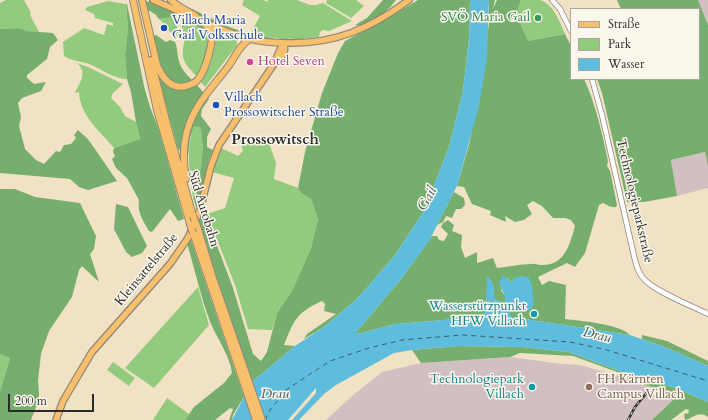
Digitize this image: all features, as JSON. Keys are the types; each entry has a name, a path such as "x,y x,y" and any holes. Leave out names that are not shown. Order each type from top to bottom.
{"highway":[{"path":"129,0 143,36 164,78 170,83 179,86 192,84 201,77 208,56 212,33 210,28 196,16 176,7 171,0"},
{"name":"Süd Autobahn","path":"133,0 187,196 194,216 193,234 256,420"},
{"name":"Süd Autobahn","path":"138,0 152,100 157,110 193,225 262,420"},
{"path":"142,0 143,36"},
{"path":"187,196 184,170 184,141 194,113 204,97 229,67 247,38"}],"main road":[{"path":"153,0 176,7"},
{"path":"261,42 296,43 322,41 356,32 374,23 409,0"},
{"path":"199,20 275,48 278,54"},
{"path":"283,43 285,51"},
{"name":"Kleinsattelstraße","path":"274,64 283,43"},
{"name":"Kleinsattelstraße","path":"56,420 65,398 92,352 170,264 188,238 199,213 211,166 219,145 274,64 285,51 296,43"}],"street":[{"path":"552,0 560,9 570,29"},
{"name":"Technologieparkstraße","path":"592,80 602,115 634,256 639,271 644,280 652,286 708,314"}],"shaded area":[{"path":"698,0 708,0 708,25 699,4"},
{"path":"705,152 708,166 708,188 677,196 671,160"},
{"path":"510,357 580,365 623,377 644,385 662,389 674,399 652,420 326,420 352,396 382,372 421,363"}],"green space":[{"path":"6,0 24,0 39,32 27,31 19,28 0,29 0,3"},
{"path":"244,0 264,0 267,2 268,0 297,0 310,5 323,3 352,21 329,31 323,30 320,32 319,37 294,40 289,38 288,40 250,34 260,16 242,5"},
{"path":"327,0 356,0 364,6 351,18 326,3"},
{"path":"383,0 396,0 388,9 372,21 361,25 355,25 367,18"},
{"path":"418,0 470,0 469,38 463,91 449,147 424,211 395,255 358,298 324,327 304,339 307,334 336,314 324,311 325,304 322,301 306,309 297,318 290,329 284,345 295,346 252,382 220,289 199,220 202,215 207,219 233,288 253,354 261,361 267,352 277,313 292,291 311,248 318,220 311,199 301,193 298,188 305,152 322,93 338,53 345,41"},
{"path":"489,0 495,0 493,9 497,0 521,0 516,14 528,41 565,34 570,44 570,80 584,80 592,99 608,161 607,166 610,171 617,205 616,207 611,207 603,203 599,205 585,253 575,267 567,263 538,277 542,285 549,281 566,285 565,319 590,322 618,328 630,335 511,317 509,313 512,308 528,311 512,283 507,278 501,290 505,296 505,304 494,299 494,286 486,302 492,301 502,306 501,310 493,309 480,317 396,324 357,334 357,331 402,278 432,236 437,236 439,240 444,241 448,234 441,227 443,223 448,220 454,225 452,231 462,235 461,247 465,258 477,252 477,263 493,258 497,268 528,264 541,265 556,262 565,253 571,240 575,226 571,220 565,218 553,218 542,206 533,201 527,205 532,214 524,220 515,222 505,216 506,222 490,215 491,211 472,204 464,187 457,186 470,141 489,24"},
{"name":"SVÖ Maria Gail","path":"521,0 540,0 549,5 559,19 565,34 528,41 516,14"},
{"path":"617,0 698,0 708,25 708,166 705,152 671,160 677,196 644,202 627,202 602,93 597,80 700,80 700,8 621,8"},
{"path":"108,1 126,4 128,29 125,55 127,79 122,79 89,64 64,56 63,42 84,28 104,35 107,24 113,26 113,23 95,18 94,14 85,10 87,7"},
{"path":"145,1 155,3 176,13 177,16 159,19 155,14 146,9"},
{"path":"126,4 144,86 158,127 184,219 178,221 170,209 152,232 149,231 143,220 139,208 139,200 127,178 116,168 112,159 115,156 113,152 114,148 140,139 127,79 125,55 128,29"},
{"path":"192,9 229,27 250,34 273,38 274,40 253,38 231,31 191,12"},
{"path":"182,15 205,28 211,35 203,67 201,67 209,37 207,31 186,22 182,28"},
{"path":"177,16 176,23 179,35 177,37 159,19"},
{"path":"186,22 207,31 208,36 207,48 197,77 183,58 183,29"},
{"path":"19,28 27,31 53,33 58,40 50,47 47,59 27,75 27,78 34,84 46,82 41,91 22,98 18,103 21,117 19,126 25,149 36,160 44,164 56,151 60,152 64,145 71,144 76,138 74,135 78,130 88,139 117,181 88,190 79,187 70,179 0,173 0,29"},
{"path":"220,34 237,41 237,45 205,87 201,82 209,66 217,35"},
{"path":"156,35 166,42 170,40 175,42 181,67 193,81 182,85 174,84 163,74 157,59 152,36"},
{"path":"77,63 123,84 113,93 111,98 120,107 125,116 136,122 140,139 114,148 92,123 80,101 79,92 75,93 83,74"},
{"path":"157,72 169,86 184,89 197,85 204,93 195,106 185,127 181,143 181,151 178,149"},
{"path":"207,97 209,99 202,109 201,116 211,129 207,137 207,147 213,150 209,159 197,210 193,197 196,194 202,161 202,136 200,127 194,126 190,138 188,157 187,141 195,116"},
{"path":"194,125 200,127 202,136 202,153 201,169 196,195 193,197 189,170 189,152 191,134"},
{"path":"243,138 244,143 269,143 276,163 274,179 298,188 301,193 311,199 318,220 311,248 292,291 277,313 272,330 248,329 235,285 207,214 225,208 234,178 212,172 215,160 221,148 238,156 243,151 239,139"},
{"path":"0,189 15,189 35,197 80,203 96,236 94,249 90,254 99,282 82,266 79,270 72,297 49,331 41,354 38,381 38,402 31,420 0,420 0,391 10,358 0,354"},
{"path":"454,192 464,198 465,205 461,209 456,209 452,218 446,216 443,222 437,225"},
{"path":"116,204 128,207 147,246 142,253 132,257 126,252 114,229"},
{"path":"190,237 244,397 233,415 232,420 229,420 233,409 230,408 215,420 185,420 194,407 224,383 232,373 229,360 211,324 204,304 187,243"},
{"path":"198,287 209,325 154,388 125,368"},
{"path":"642,335 667,341 708,361 708,366 665,347 642,339"},
{"path":"458,346 522,347 569,352 630,375 673,387 708,402 708,417 701,414 685,420 684,415 686,413 688,414 689,410 686,409 671,420 652,420 674,399 662,389 644,385 642,381 573,356 520,353 510,357 421,363 412,350"},
{"path":"0,354 10,358 0,391"},
{"path":"113,362 135,378 129,386 107,370"},
{"path":"167,398 189,414 185,420 153,420"}],"water":[{"name":"Drau","path":"470,0 489,0 487,59 479,106 457,186 429,241 402,278 357,331 357,334 396,324 480,317 489,310 501,310 502,307 492,301 486,302 487,276 493,284 494,299 505,304 505,296 499,283 503,275 512,283 514,278 522,276 529,278 533,292 533,307 528,311 512,308 509,313 512,317 630,335 665,347 708,366 708,402 673,387 630,375 569,352 522,347 458,346 394,353 336,385 324,394 299,420 292,420 316,393 316,388 288,420 232,420 252,382 295,346 324,327 358,298 395,255 424,211 449,147 463,91 469,39"}],"ferry route":[{"path":"265,420 270,410 286,390 330,361 369,348 402,340 462,335 570,342 607,350 708,381"}],"railway":[{"path":"628,420 635,407 649,390"}],"place":[{"name":"SVÖ Maria Gail","path":"538,18"},
{"name":"Villach Maria Gail Volksschule","path":"164,28"},
{"name":"Hotel Seven","path":"250,62"},
{"name":"Villach Prossowitscher Straße","path":"216,105"},
{"name":"Wasserstützpunkt HFW Villach","path":"534,314"},
{"name":"Technologiepark Villach","path":"532,387"},
{"name":"FH Kärnten Campus Villach","path":"589,387"}],"district":[{"name":"Prossowitsch","path":"275,141"}],"water label":[{"name":"Gail","path":"428,199"}]}
